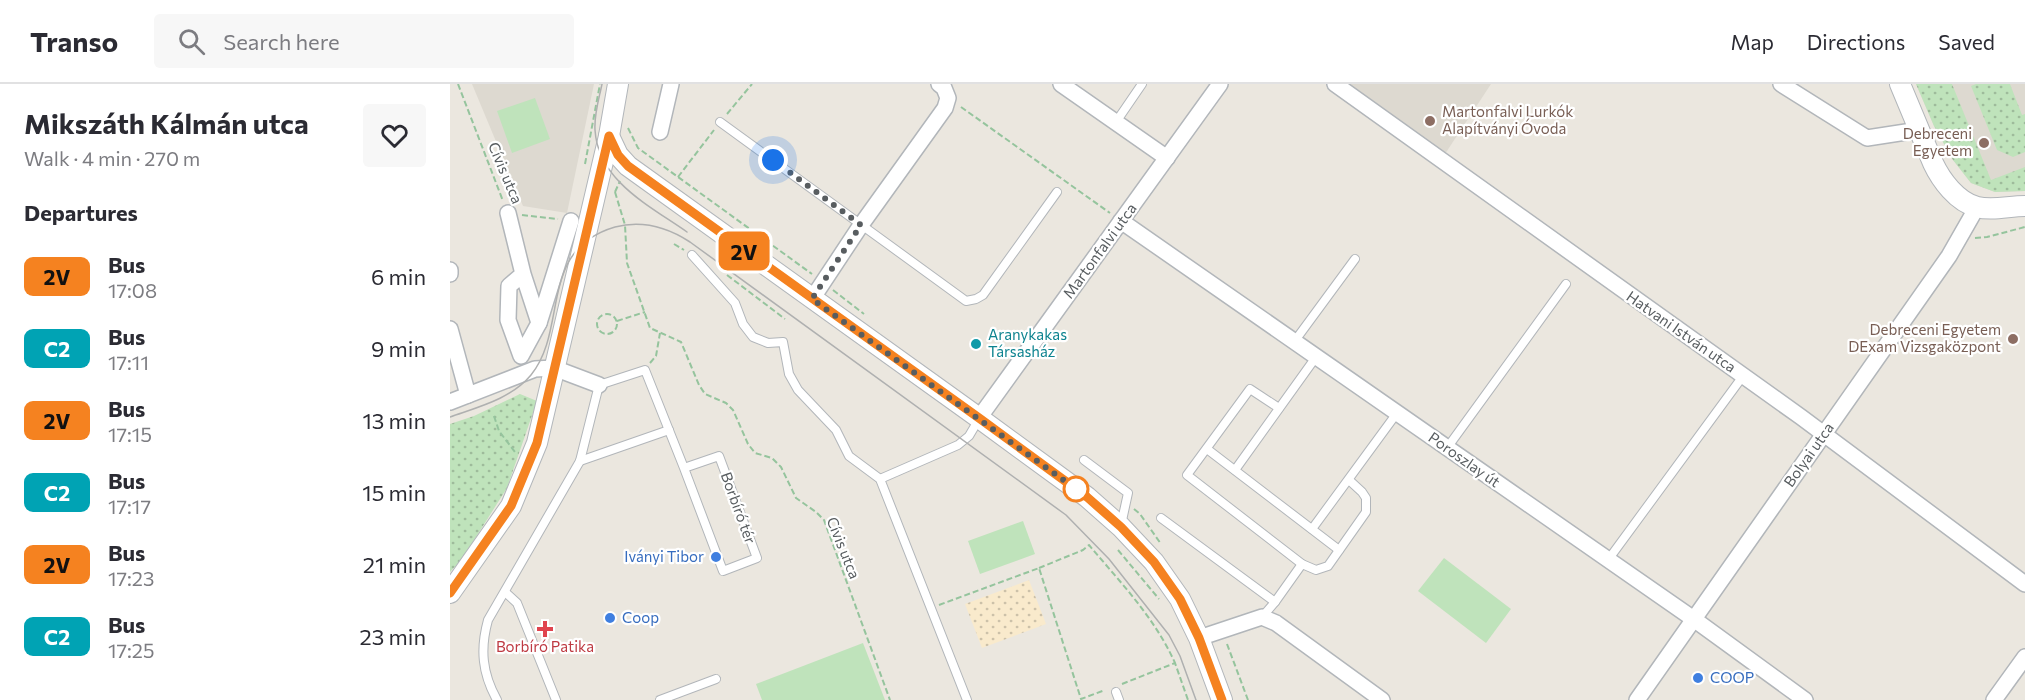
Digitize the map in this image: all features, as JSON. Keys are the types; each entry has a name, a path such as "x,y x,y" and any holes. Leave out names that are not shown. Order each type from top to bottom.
{"street":[{"path":"450,593 511,506 537,443 609,136 618,84"},
{"path":"660,132 671,84"},
{"path":"812,299 861,225 945,108 948,98 944,88 939,84"},
{"path":"1061,84 1167,158"},
{"name":"Martonfalvi utca","path":"979,418 1220,84"},
{"name":"Hatvani István utca","path":"1335,84 1824,434 2025,584"},
{"path":"1781,84 1868,138 1919,130"},
{"path":"1900,84 1938,173 1962,200 1977,207 2022,205"},
{"path":"609,136 618,155 628,166 1087,497 1117,535 1154,562 1180,599 1199,638 1222,700"},
{"name":"Bolyai utca","path":"1637,700 1949,256 1977,207"},
{"path":"508,213 523,274 539,323"},
{"path":"523,274 509,286 508,320 521,356 539,323 571,221"},
{"name":"Poroszlay út","path":"1121,221 1695,620 1805,700"},
{"path":"450,328 468,395"},
{"path":"450,402 535,369 554,368 599,385"},
{"path":"1199,638 1262,616 1276,623 1382,700"},
{"path":"1994,700 2025,657"}],"lane":[{"path":"1116,122 1142,84"},
{"path":"720,122 966,301 982,295 1057,192"},
{"path":"692,255 735,303 743,324 753,337 768,342 783,342 789,374 798,390 836,430 849,456 880,479 967,700"},
{"path":"1294,342 1355,260"},
{"path":"1448,448 1566,284"},
{"path":"1235,470 1316,357"},
{"path":"497,700 492,692 482,658 483,638 488,620 580,460 599,385 645,370"},
{"name":"Borbíró tér","path":"645,370 723,571 757,558 719,456 684,468"},
{"path":"1608,560 1743,376"},
{"path":"1279,408 1250,389 1187,475 1310,570 1322,570 1328,566 1366,512 1367,505 1362,492 1349,480"},
{"path":"1312,529 1397,413"},
{"path":"880,479 958,445 969,436 979,418"},
{"path":"580,460 669,430"},
{"path":"1207,449 1339,550"},
{"path":"1084,460 1128,493 1117,535"},
{"path":"1161,518 1275,602"},
{"path":"1262,616 1302,564"},
{"path":"504,592 517,603 556,700"},
{"path":"660,700 716,679"},
{"path":"1116,692 1119,700"}],"path":[{"name":"Cívis utca","path":"458,84 508,213 571,221"},
{"path":"583,172 600,84"},
{"path":"948,98 1121,221"},
{"name":"Cívis utca","path":"615,192 625,225 627,263 650,328 681,342 705,394 726,403 733,410 748,444 755,453 772,458 781,467 796,498 824,520 890,700"},
{"path":"1973,238 1987,237 2025,227"},
{"path":"727,275 785,319"},
{"path":"617,321 645,312"},
{"path":"606,314 617,321 612,333 603,334 597,327 598,319 606,314"},
{"path":"645,370 656,356 660,333"},
{"path":"494,416 499,431 527,466"},
{"path":"1117,535 1158,598"},
{"path":"930,608 1039,568 1083,550 1089,544 1166,642 1176,663 1188,700"},
{"path":"1039,568 1081,700 1176,663"}],"shaded area":[{"path":"472,84 594,84 567,213 523,206"},
{"name":"Martonfalvi Lurkók Alapítványi Óvoda","path":"1342,84 1491,84 1443,157"},
{"name":"Debreceni Egyetem","path":"1916,84 2025,84 2025,191 1995,192 1971,183 1953,160 1934,126"}],"green space":[{"path":"1916,84 1952,84 1991,180 2025,167 2025,191 1995,192 1971,183 1953,160 1934,126"},
{"path":"2010,84 2022,115 2025,114 2025,152 2013,157 1997,150 1971,86"},
{"path":"535,98 550,139 512,153 497,111"},
{"path":"520,394 537,401 507,488 462,559 450,572 450,424 474,416"},
{"path":"1023,521 1035,554 980,574 968,541"},
{"path":"1444,558 1511,609 1486,643 1418,591"},
{"path":"863,643 885,700 762,700 756,684"}],"sand":[{"path":"1029,580 1046,624 982,648 965,604"}],"tram line":[{"path":"602,84 595,130 598,148 605,164 616,178 642,202 687,232"},
{"path":"450,417 504,396 531,375 542,356 549,335 564,272 574,253 591,238 615,227 635,224 654,226 672,232 690,242 1066,515 1109,559 1169,635 1180,656 1196,700"}],"bus line":[{"name":"2V","path":"450,593 511,506 537,443 609,136 618,155 628,166 1087,497 1121,527 1154,562 1180,599 1199,638 1222,700"}],"place":[{"name":"Martonfalvi Lurkók Alapítványi Óvoda","path":"1430,121"},
{"name":"Debreceni Egyetem","path":"1984,143"},
{"name":"Debreceni Egyetem DExam Vizsgaközpont","path":"2013,339"},
{"name":"Aranykakas Társasház","path":"976,344"},
{"name":"Iványi Tibor","path":"716,557"},
{"name":"Coop","path":"610,618"},
{"name":"Borbíró Patika","path":"545,629"},
{"name":"COOP","path":"1698,678"}],"route":[{"path":"773,160 861,225 812,299 1076,489"}]}
